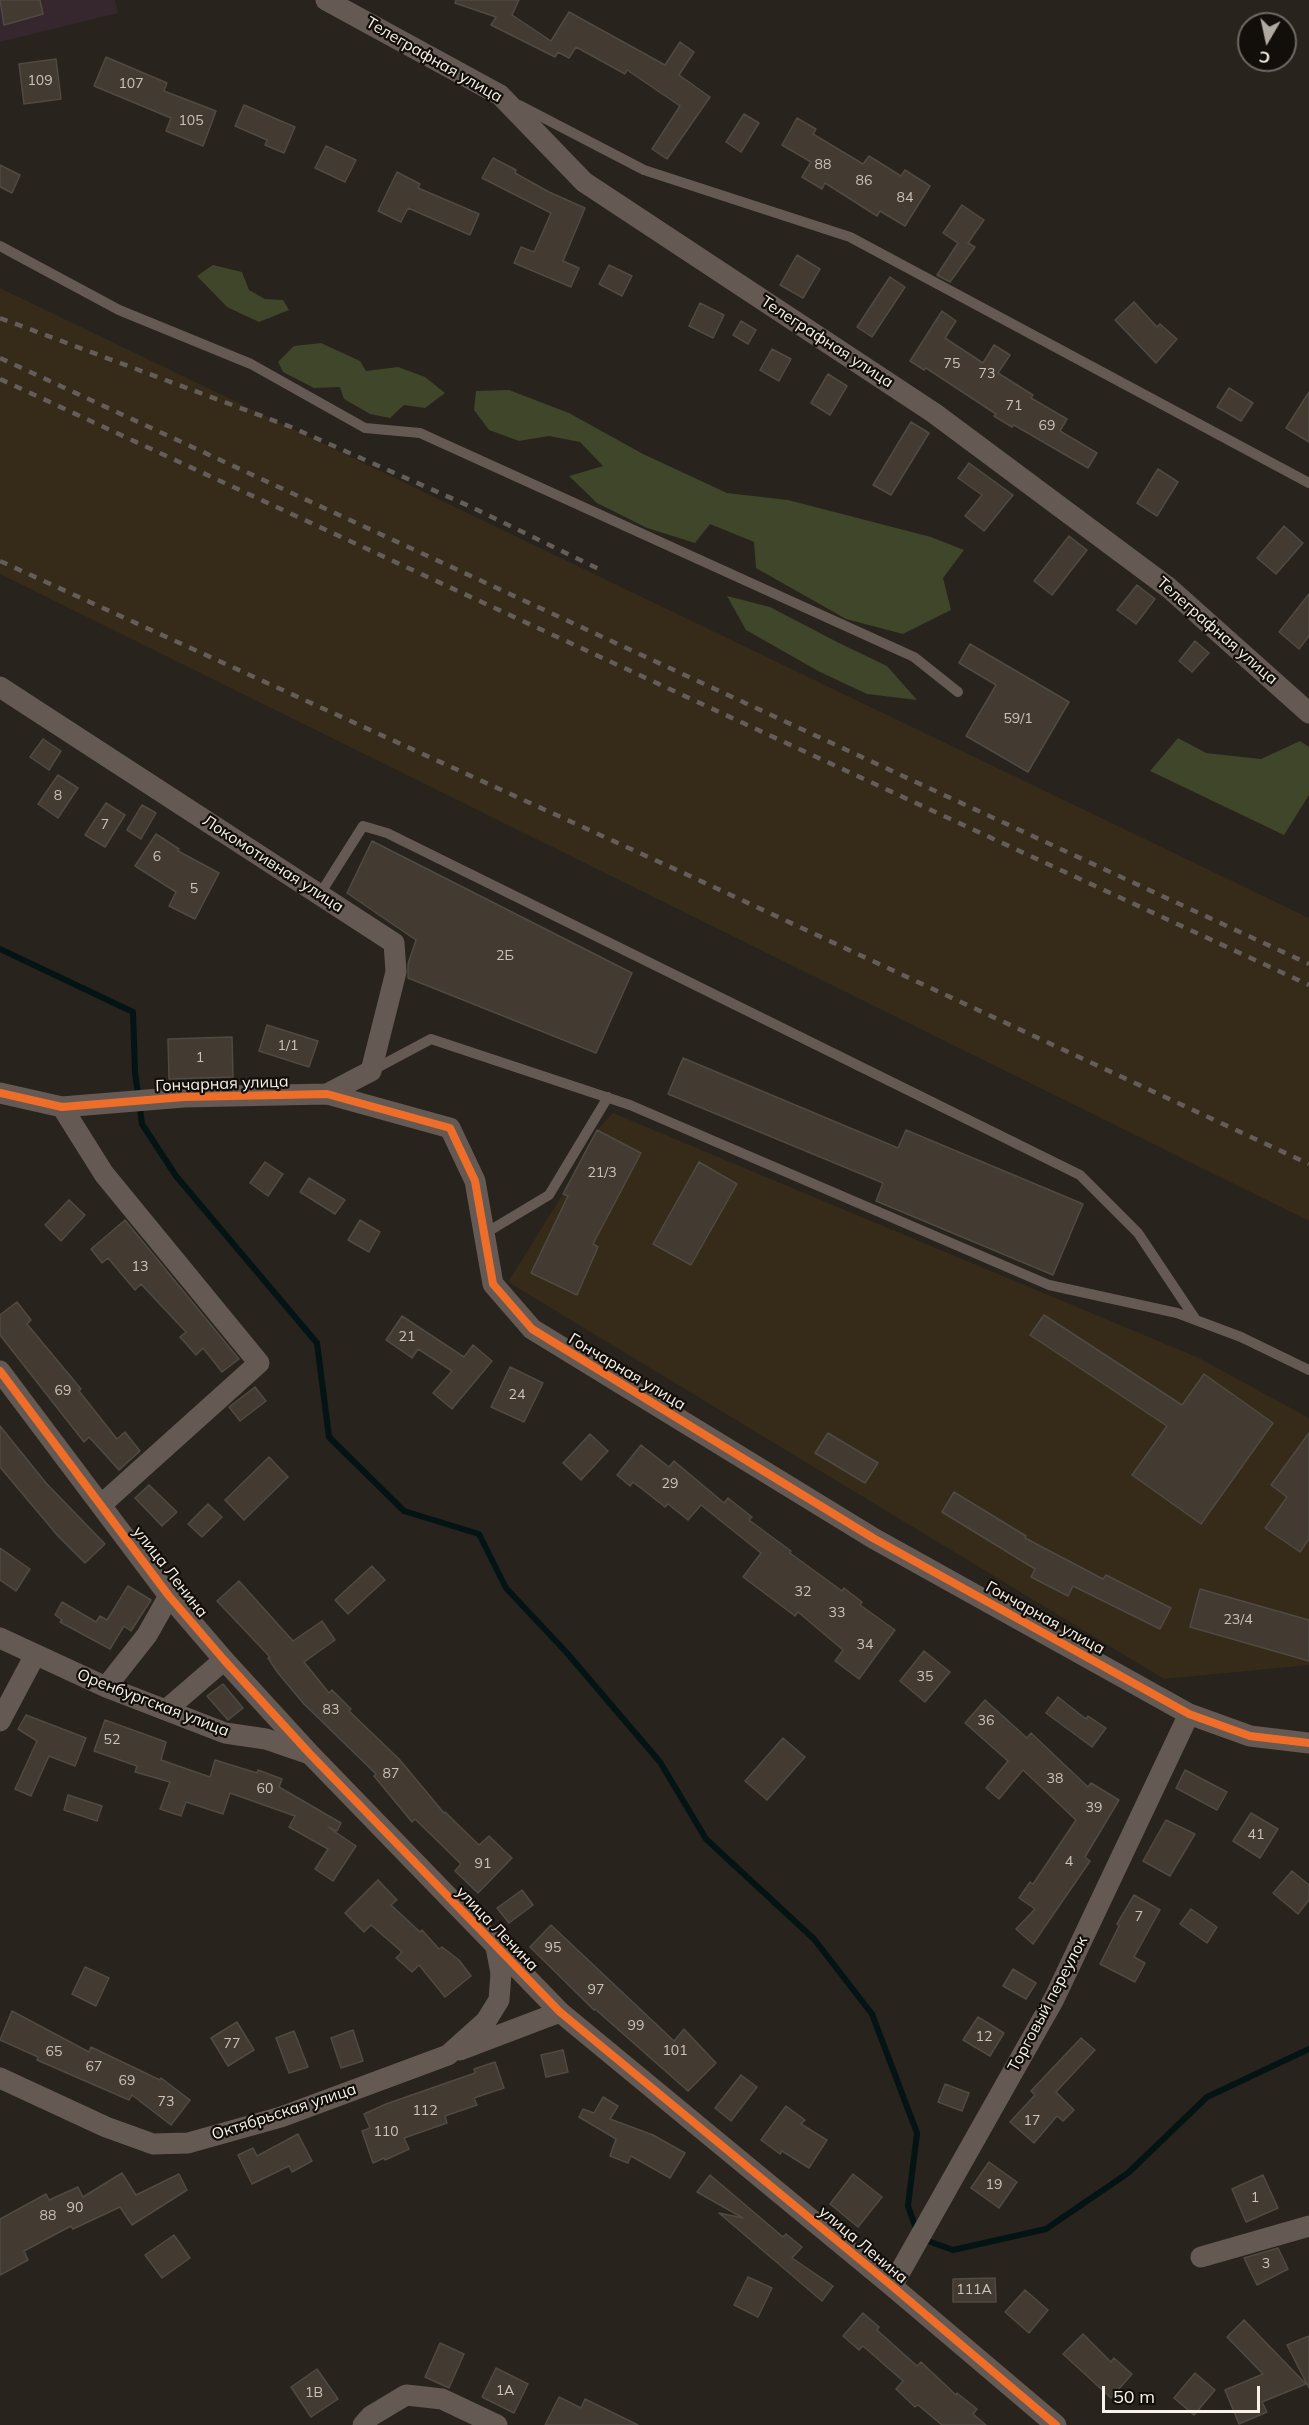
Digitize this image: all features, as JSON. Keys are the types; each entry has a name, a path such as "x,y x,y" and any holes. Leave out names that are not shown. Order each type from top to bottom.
{"street":[{"name":"Телеграфная улица","path":"326,0 500,95 584,182 934,412 1169,588 1309,713"},
{"name":"Локомотивная улица","path":"0,687 394,943 396,972 371,1071"},
{"path":"327,1094 371,1071"},
{"name":"Гончарная улица","path":"0,1093 62,1107 184,1098 327,1094 450,1128 475,1181 493,1284 532,1329 873,1538 1189,1714 1250,1736 1309,1743"},
{"path":"62,1107 104,1174 260,1363 101,1505"},
{"name":"улица Ленина","path":"0,1371 169,1596 224,1660 310,1754 560,2012 892,2286 1056,2425"},
{"path":"106,1687 147,1635 169,1596"},
{"name":"Оренбургская улица","path":"0,1638 106,1687 225,1733 266,1739 310,1754"},
{"path":"0,1721 35,1655"},
{"path":"166,1710 224,1660"},
{"name":"Торговый переулок","path":"892,2286 1054,1999 1189,1714"},
{"name":"Октябрьская улица","path":"0,2078 106,2127 153,2144 188,2143 281,2117 448,2055 486,2021 499,2000 501,1973 496,1947"},
{"path":"448,2055 560,2012"},
{"path":"1201,2257 1309,2226"},
{"path":"363,2425 371,2416 406,2395 442,2399 497,2425"}],"lane":[{"path":"500,95 644,170 850,237 1309,483"},
{"path":"0,246 119,310 250,364 365,428 420,433 914,657 958,692"},
{"path":"320,894 363,826 387,833 1080,1175 1138,1233 1196,1320"},
{"path":"371,1071 431,1039 640,1109 1049,1285 1177,1313 1241,1337 1309,1370"},
{"path":"484,1234 549,1196 608,1097"}],"shaded area":[{"path":"0,0 115,0 118,13 0,42"},
{"path":"0,288 1309,918 1309,1221 0,574"},
{"path":"613,1113 1199,1358 1309,1418 1309,1665 1164,1679 508,1282 563,1194 597,1130"}],"green space":[{"path":"213,265 242,272 249,290 265,299 283,300 289,310 259,322 227,307 197,276"},
{"path":"321,343 360,361 366,371 398,367 425,377 445,393 425,408 404,405 390,418 370,414 344,399 340,387 314,388 283,372 278,362 294,346"},
{"path":"509,390 569,413 643,454 727,493 788,500 931,537 964,550 943,578 951,610 903,634 846,619 756,568 754,542 710,524 695,543 647,528 597,503 569,476 603,466 580,442 549,436 519,441 489,430 474,410 476,391"},
{"path":"727,596 770,607 887,666 917,700 867,694 818,671 746,630"},
{"path":"1178,738 1206,753 1261,759 1300,741 1309,747 1309,795 1284,835 1150,771"}],"building":[{"path":"0,0 40,0 43,14 4,25"},
{"path":"456,0 519,0 512,15 551,41 569,12 665,65 680,42 694,52 679,75 710,97 667,159 652,149 680,106 627,70 625,74 576,47 569,58 558,52 555,57 491,25 496,17 455,3"},
{"path":"106,57 167,83 164,91 216,111 203,146 166,131 171,118 94,86"},
{"path":"56,59 61,99 24,104 19,64"},
{"path":"244,105 295,127 284,153 265,145 267,140 235,126"},
{"path":"744,114 759,123 741,152 726,142"},
{"path":"797,118 816,129 813,134 863,164 869,156 901,176 905,170 930,186 905,226 880,211 877,216 825,183 822,189 802,177 811,162 782,145"},
{"path":"326,146 356,160 345,182 315,168"},
{"path":"493,158 549,192 585,208 563,261 579,268 571,287 514,263 521,247 534,252 551,213 482,178"},
{"path":"0,165 20,175 12,193 0,187"},
{"path":"397,172 420,184 418,188 479,214 470,235 408,208 401,222 378,211"},
{"path":"962,205 984,220 968,243 975,247 950,282 937,275 958,243 943,233"},
{"path":"797,255 820,269 803,298 780,285"},
{"path":"609,265 632,276 622,296 599,284"},
{"path":"890,277 905,287 872,337 857,327"},
{"path":"1134,302 1157,327 1160,324 1177,339 1156,363 1115,320"},
{"path":"700,303 724,315 713,338 689,326"},
{"path":"942,311 956,321 945,338 983,363 994,345 1010,355 998,373 1033,395 1031,398 1067,419 1060,431 1097,453 1088,468 1014,425 1012,427 926,368 924,370 910,361"},
{"path":"741,321 756,330 748,344 733,335"},
{"path":"772,349 791,359 779,381 760,370"},
{"path":"828,374 847,386 830,415 811,403"},
{"path":"1229,388 1253,403 1241,421 1217,407"},
{"path":"1309,392 1309,442 1286,428"},
{"path":"911,422 929,433 891,495 873,485"},
{"path":"969,463 1013,495 984,531 965,516 982,495 958,478"},
{"path":"1158,469 1178,482 1157,516 1137,503"},
{"path":"1284,526 1303,543 1276,574 1257,558"},
{"path":"1069,536 1087,550 1052,595 1034,581"},
{"path":"1137,585 1155,599 1136,624 1117,610"},
{"path":"1309,594 1309,636 1299,649 1279,632"},
{"path":"1195,641 1209,653 1192,672 1179,661"},
{"path":"970,644 1069,702 1028,772 966,736 996,685 959,663"},
{"path":"43,739 61,751 49,770 30,757"},
{"path":"58,775 78,788 58,818 38,804"},
{"path":"106,803 125,815 105,847 85,835"},
{"path":"142,805 156,813 141,839 127,830"},
{"path":"156,834 179,849 178,851 219,873 195,919 169,906 176,892 135,866"},
{"path":"372,841 632,973 596,1053 408,978 408,964 416,940 347,893"},
{"path":"267,1025 318,1041 309,1067 259,1051"},
{"path":"232,1037 233,1077 169,1079 168,1039"},
{"path":"683,1058 898,1148 906,1130 1083,1204 1053,1275 876,1201 883,1183 668,1094"},
{"path":"597,1130 641,1153 593,1244 598,1247 577,1295 531,1273 568,1196 563,1194"},
{"path":"265,1162 283,1174 268,1196 250,1183"},
{"path":"699,1162 737,1184 691,1265 653,1244"},
{"path":"309,1178 345,1200 335,1214 300,1192"},
{"path":"69,1200 85,1215 61,1241 45,1225"},
{"path":"125,1220 239,1359 222,1372 203,1348 196,1355 180,1337 186,1332 141,1284 135,1290 108,1258 102,1263 91,1249"},
{"path":"360,1220 380,1232 369,1252 348,1240"},
{"path":"17,1302 31,1320 27,1324 81,1389 79,1391 117,1439 125,1432 140,1451 119,1470 89,1437 84,1442 0,1335 0,1315"},
{"path":"1044,1315 1182,1405 1204,1374 1273,1423 1201,1524 1132,1475 1167,1426 1030,1335"},
{"path":"402,1316 464,1357 473,1345 492,1361 452,1409 433,1393 452,1371 418,1349 412,1358 386,1340"},
{"path":"510,1367 543,1383 524,1422 491,1407"},
{"path":"255,1387 266,1401 240,1421 229,1407"},
{"path":"0,1426 46,1483 105,1544 85,1563 58,1536 0,1467"},
{"path":"828,1433 878,1463 865,1483 815,1453"},
{"path":"1309,1433 1309,1539 1300,1552 1265,1528 1287,1497 1271,1485"},
{"path":"590,1434 608,1451 581,1480 563,1463"},
{"path":"641,1445 669,1467 674,1461 724,1503 728,1498 752,1517 749,1520 791,1551 790,1553 842,1591 844,1588 862,1602 860,1605 895,1630 859,1679 835,1661 843,1650 798,1612 795,1616 743,1577 761,1553 701,1505 688,1520 668,1504 665,1507 633,1482 630,1486 617,1475"},
{"path":"269,1457 288,1477 244,1520 225,1500"},
{"path":"149,1485 177,1512 162,1526 135,1498"},
{"path":"954,1492 1026,1536 1025,1538 1103,1579 1106,1575 1171,1608 1160,1629 1073,1586 1068,1596 1031,1577 1035,1569 942,1512"},
{"path":"208,1504 222,1517 202,1537 188,1524"},
{"path":"0,1548 30,1569 16,1591 0,1580"},
{"path":"372,1566 385,1580 348,1614 335,1600"},
{"path":"239,1581 293,1641 322,1621 335,1640 304,1662 329,1693 332,1690 351,1709 349,1711 399,1759 444,1813 479,1845 489,1836 512,1858 478,1893 455,1871 461,1864 415,1819 412,1822 374,1776 376,1774 304,1704 278,1673 268,1658 270,1657 217,1601"},
{"path":"128,1586 151,1600 131,1631 124,1626 110,1649 60,1622 62,1620 55,1615 62,1602 96,1622 100,1616 107,1620"},
{"path":"1200,1589 1309,1620 1309,1661 1190,1627"},
{"path":"924,1651 950,1672 925,1702 900,1681"},
{"path":"223,1684 243,1708 228,1720 207,1696"},
{"path":"1058,1697 1086,1719 1088,1716 1106,1728 1092,1747 1046,1713"},
{"path":"985,1700 1027,1738 1031,1733 1088,1787 1091,1783 1119,1800 1085,1857 1090,1861 1033,1944 1016,1929 1035,1909 1019,1898 1030,1882 1033,1884 1076,1820 1023,1770 999,1799 986,1788 1008,1761 965,1723"},
{"path":"26,1715 86,1738 75,1766 49,1756 31,1796 15,1789 37,1741 18,1729"},
{"path":"105,1720 166,1742 161,1760 210,1777 215,1760 257,1773 258,1770 282,1779 279,1787 341,1823 337,1831 328,1827 356,1846 333,1881 315,1869 328,1849 289,1827 295,1816 230,1793 223,1814 186,1802 181,1816 160,1809 170,1782 135,1772 137,1766 94,1751"},
{"path":"783,1738 805,1757 767,1800 745,1781"},
{"path":"1185,1770 1227,1792 1217,1810 1176,1788"},
{"path":"68,1795 102,1806 97,1821 64,1810"},
{"path":"1251,1813 1278,1829 1260,1858 1233,1841"},
{"path":"1166,1820 1195,1834 1170,1876 1143,1861"},
{"path":"1292,1871 1309,1885 1309,1900 1298,1914 1273,1893"},
{"path":"378,1880 397,1900 391,1905 420,1932 422,1930 439,1949 442,1947 459,1960 471,1976 445,1997 419,1965 412,1972 396,1958 402,1952 371,1925 364,1932 345,1913"},
{"path":"522,1890 533,1905 509,1923 497,1908"},
{"path":"1134,1895 1160,1910 1134,1957 1145,1963 1135,1982 1100,1964 1119,1926 1117,1924"},
{"path":"1191,1909 1217,1927 1207,1943 1180,1924"},
{"path":"551,1925 674,2041 684,2029 716,2063 688,2091 594,2010 530,1947"},
{"path":"85,1967 109,1978 96,2006 72,1994"},
{"path":"1013,1969 1036,1983 1026,1999 1003,1986"},
{"path":"12,2011 89,2052 91,2047 160,2080 161,2078 190,2100 171,2125 132,2095 129,2100 37,2060 38,2057 0,2040"},
{"path":"978,2017 1004,2033 990,2056 963,2040"},
{"path":"237,2022 254,2050 228,2066 211,2038"},
{"path":"353,2030 363,2061 341,2068 331,2038"},
{"path":"294,2031 308,2067 289,2073 276,2038"},
{"path":"1081,2038 1095,2050 1056,2092 1074,2110 1063,2121 1057,2116 1034,2143 1010,2122 1035,2095 1031,2091"},
{"path":"563,2050 568,2072 546,2077 541,2055"},
{"path":"495,2062 504,2088 474,2098 477,2105 445,2116 447,2123 404,2138 409,2149 373,2163 362,2131 370,2128 364,2114 475,2073 474,2069"},
{"path":"741,2075 757,2087 731,2121 715,2108"},
{"path":"945,2084 969,2093 962,2111 938,2102"},
{"path":"603,2097 618,2106 610,2119 653,2135 685,2153 670,2178 631,2156 628,2163 610,2156 616,2139 579,2117 583,2109 594,2113"},
{"path":"786,2106 805,2120 801,2124 827,2140 809,2168 782,2151 780,2154 761,2140"},
{"path":"298,2134 312,2161 292,2172 289,2166 252,2184 238,2155 253,2148 257,2156"},
{"path":"989,2162 1017,2182 999,2208 971,2188"},
{"path":"122,2173 136,2195 179,2174 187,2190 132,2225 120,2207 73,2229 71,2226 24,2251 28,2260 0,2275 0,2219 46,2194 49,2200 78,2187 83,2197"},
{"path":"853,2174 882,2197 858,2227 830,2204"},
{"path":"710,2175 783,2237 786,2234 802,2247 792,2258 833,2286 822,2301 719,2213 743,2218 697,2192"},
{"path":"1263,2175 1278,2208 1246,2222 1232,2189"},
{"path":"174,2235 190,2258 162,2278 145,2255"},
{"path":"1278,2248 1288,2269 1257,2285 1244,2258"},
{"path":"748,2277 772,2288 758,2317 734,2305"},
{"path":"995,2278 996,2302 953,2302 953,2279"},
{"path":"1025,2290 1048,2310 1029,2333 1005,2312"},
{"path":"863,2313 879,2327 877,2330 917,2366 921,2362 956,2395 957,2393 977,2409 973,2414 986,2425 942,2425 918,2405 915,2407 896,2389 903,2381 863,2346 859,2350 843,2336"},
{"path":"1244,2320 1306,2384 1262,2402 1267,2412 1239,2424 1225,2390 1263,2374 1227,2337"},
{"path":"1083,2334 1111,2362 1114,2358 1132,2374 1111,2398 1063,2354"},
{"path":"1309,2336 1309,2388 1287,2345"},
{"path":"440,2343 464,2354 449,2388 425,2377"},
{"path":"496,2368 528,2384 514,2413 482,2397"},
{"path":"317,2369 338,2399 311,2417 291,2387"},
{"path":"1195,2373 1215,2390 1194,2415 1174,2398"},
{"path":"559,2397 581,2408 585,2399 638,2425 545,2425"}],"waterway":[{"path":"0,949 133,1012 135,1072 142,1124 176,1176 317,1343 329,1437 404,1511 479,1534 506,1588 567,1653 660,1762 706,1839 814,1939 872,2014 917,2133 908,2206 915,2226"},
{"path":"928,2241 953,2250 1046,2229 1128,2173 1207,2097 1309,2049"}],"railway":[{"path":"0,318 291,427 469,506 603,571"},
{"path":"0,358 1309,964"},
{"path":"0,379 1309,985"},
{"path":"0,561 690,876 1309,1164"}],"cycle path":[{"path":"0,1093 62,1107 184,1097 327,1094 450,1128 475,1181 493,1284 532,1329 873,1538 1189,1714 1250,1736 1309,1743"},
{"path":"0,1371 169,1596 224,1660 310,1754 560,2012 892,2286 1056,2425"}]}
